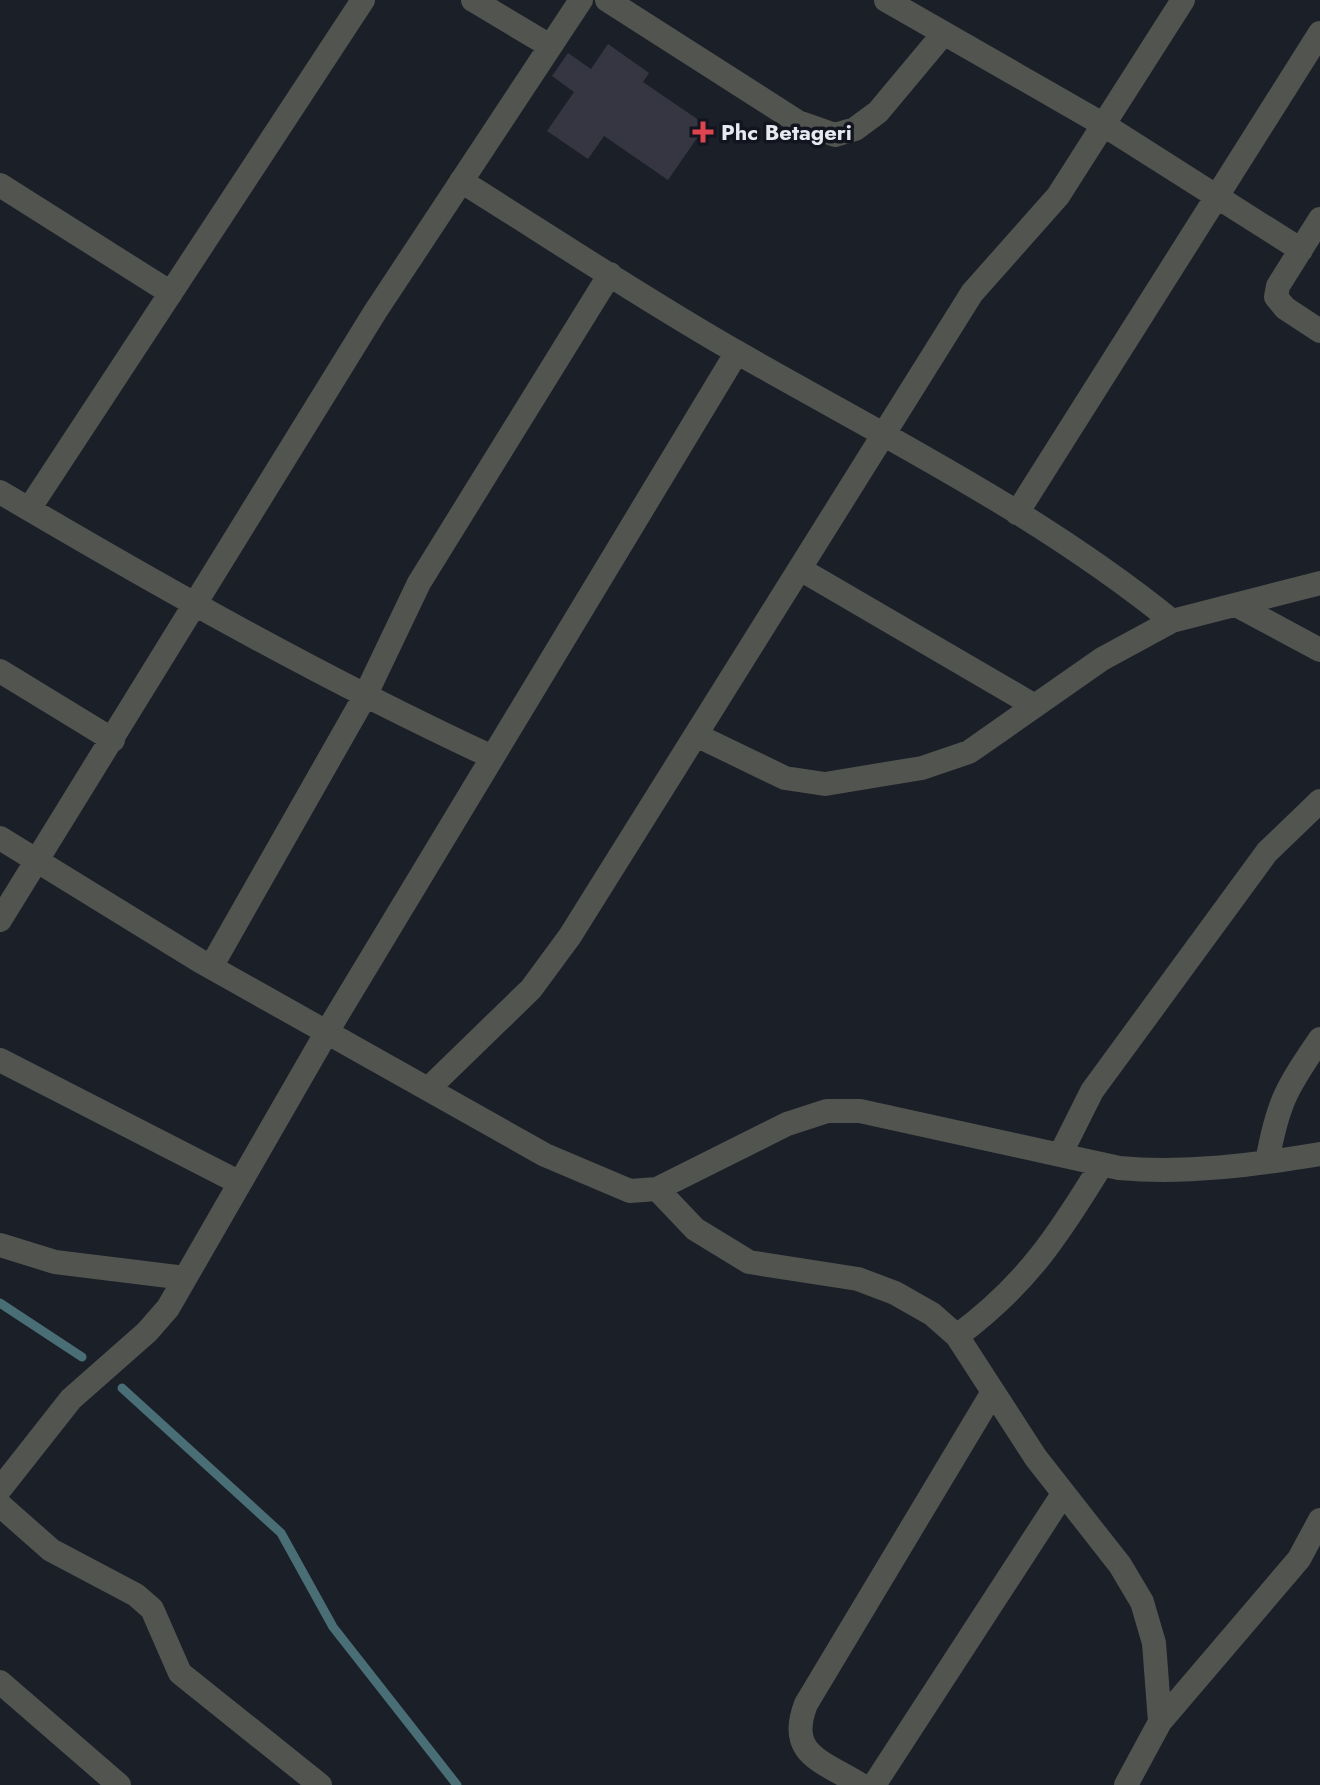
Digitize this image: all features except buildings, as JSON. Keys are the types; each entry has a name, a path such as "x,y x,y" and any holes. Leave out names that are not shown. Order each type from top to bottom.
{"street":[{"path":"29,509 363,0"},
{"path":"473,0 550,46"},
{"path":"0,920 375,312 581,0"},
{"path":"607,0 798,122 835,135 855,129 878,112 944,33"},
{"path":"886,0 917,8 944,33 1104,125 1301,250"},
{"path":"428,1089 531,989 570,936 972,293 1037,224 1183,0"},
{"path":"1017,513 1220,197 1320,33"},
{"path":"461,181 737,352 1017,513 1116,576 1172,621"},
{"path":"0,185 171,293"},
{"path":"1320,219 1278,286 1276,297 1285,308 1320,331"},
{"path":"211,967 365,696 419,583 610,274"},
{"path":"0,1489 71,1399 147,1332 168,1308 328,1030 737,352"},
{"path":"0,492 195,607 365,696 492,757"},
{"path":"800,569 1035,706"},
{"path":"696,735 785,778 825,784 922,768 969,752 1102,659 1172,621 1320,583"},
{"path":"1238,606 1320,650"},
{"path":"0,671 113,740"},
{"path":"1060,1155 1086,1099 1147,1015 1267,852 1320,801"},
{"path":"0,838 211,967 328,1030 545,1155 602,1182 630,1191 657,1189 787,1124 827,1111 860,1111 1102,1164 1162,1172 1320,1154"},
{"path":"1267,1162 1277,1111 1285,1089 1320,1039"},
{"path":"0,1060 240,1183"},
{"path":"957,1336 1000,1304 1025,1275 1056,1238 1102,1164"},
{"path":"657,1189 695,1229 749,1262 858,1279 895,1293 932,1314 957,1336 1063,1494 1120,1565 1142,1602 1154,1643 1160,1722"},
{"path":"0,1245 55,1262 185,1278"},
{"path":"861,1785 810,1753 799,1741 798,1725 806,1704 993,1392"},
{"path":"874,1785 1063,1494"},
{"path":"0,1505 51,1550 136,1595 152,1609 169,1656 180,1673 320,1785"},
{"path":"1126,1785 1160,1722 1299,1559 1320,1520"},
{"path":"0,1682 119,1785"}],"waterway":[{"path":"0,1303 82,1357"},
{"path":"122,1388 281,1533 333,1627 457,1785"}],"place":[{"name":"Phc Betageri","path":"703,132"}]}
